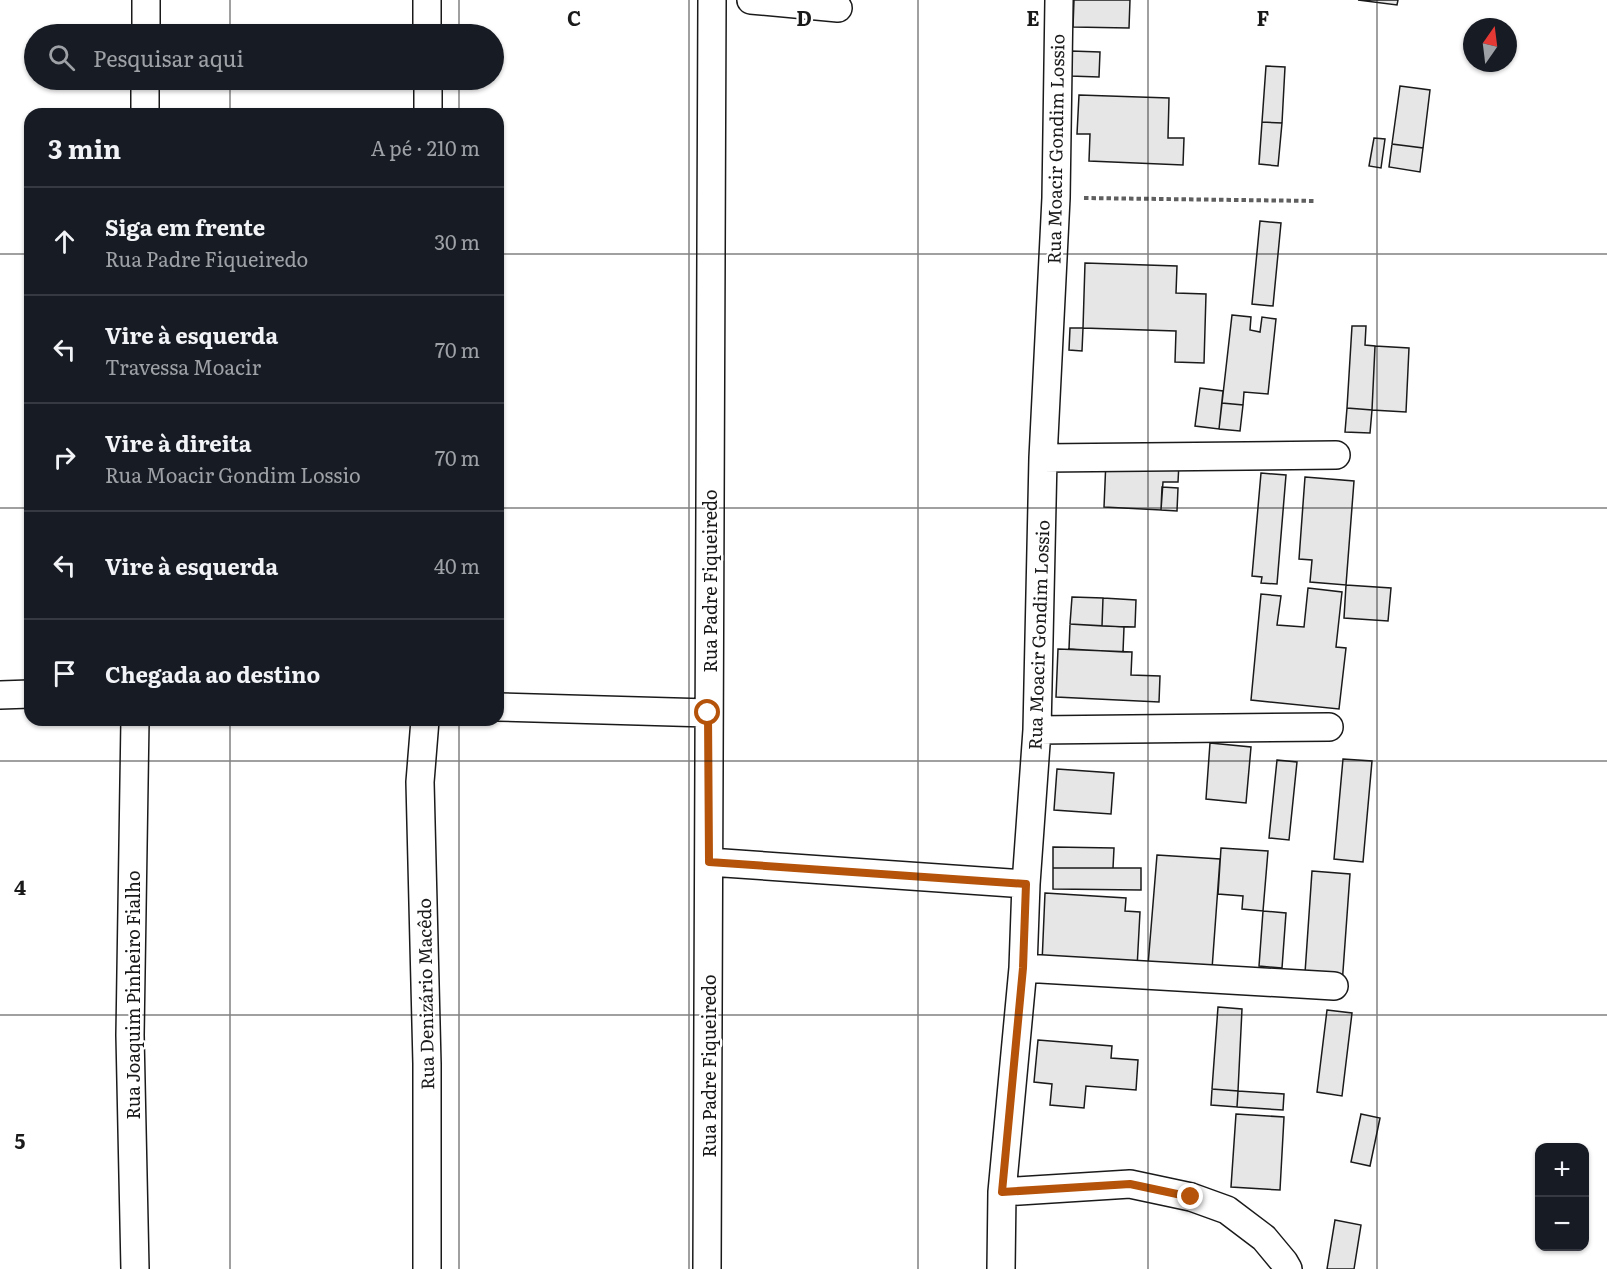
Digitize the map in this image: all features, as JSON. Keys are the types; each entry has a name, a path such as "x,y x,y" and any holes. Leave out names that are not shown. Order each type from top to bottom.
{"street":[{"path":"146,0 146,24"},
{"path":"427,0 427,24"},
{"name":"Rua Padre Fiqueiredo","path":"707,1269 712,0"},
{"path":"751,0 837,8"},
{"name":"Rua Moacir Gondim Lossio","path":"1001,1269 1002,1192 1023,968 1026,884 1037,730 1043,458 1056,198 1059,0"},
{"path":"144,108 145,90"},
{"path":"428,90 428,108"},
{"path":"1043,458 1336,455"},
{"path":"0,695 24,694"},
{"path":"504,707 708,713"},
{"name":"Rua Joaquim Pinheiro Fialho","path":"135,726 130,1035 135,1269"},
{"name":"Rua Denizário Macêdo","path":"425,726 420,782 427,1064 427,1269"},
{"path":"1037,730 1329,727"},
{"path":"709,862 1026,884"},
{"path":"1023,968 1334,986"},
{"path":"1002,1192 1130,1184 1191,1197 1227,1210 1264,1238 1288,1269"}],"path":[{"path":"1056,198 1316,201"}],"building":[{"path":"1074,0 1130,0 1129,28 1073,27"},
{"path":"1358,0 1398,0 1397,5"},
{"path":"1071,51 1100,52 1099,77 1070,76"},
{"path":"1266,66 1285,67 1282,123 1262,122"},
{"path":"1400,86 1430,90 1423,148 1392,144"},
{"path":"1079,95 1169,98 1168,138 1184,138 1183,165 1089,161 1090,134 1077,134"},
{"path":"1262,122 1282,123 1278,166 1259,164"},
{"path":"1374,138 1385,139 1381,168 1369,166"},
{"path":"1392,144 1423,148 1420,172 1389,167"},
{"path":"1260,221 1281,223 1273,306 1252,304"},
{"path":"1085,263 1177,266 1176,293 1206,294 1204,363 1175,362 1176,331 1083,328"},
{"path":"1232,315 1251,317 1250,330 1260,332 1262,317 1276,319 1268,394 1244,392 1243,405 1222,403"},
{"path":"1352,326 1366,326 1365,345 1375,346 1372,410 1347,408"},
{"path":"1070,328 1083,328 1082,351 1069,350"},
{"path":"1375,346 1409,348 1406,412 1372,410"},
{"path":"1200,388 1223,391 1219,429 1195,426"},
{"path":"1222,403 1243,405 1240,431 1219,429"},
{"path":"1347,408 1372,410 1370,433 1345,432"},
{"path":"1106,460 1179,463 1178,482 1163,482 1161,510 1104,507"},
{"path":"1261,473 1286,475 1277,584 1261,583 1262,577 1252,576"},
{"path":"1305,477 1354,481 1346,585 1310,582 1312,560 1299,559"},
{"path":"1162,487 1178,488 1177,511 1161,510"},
{"path":"1346,585 1391,588 1388,621 1344,618"},
{"path":"1308,588 1342,592 1336,647 1346,648 1339,709 1251,700 1261,594 1281,596 1277,625 1304,627"},
{"path":"1072,597 1103,598 1102,626 1070,624"},
{"path":"1103,598 1136,600 1135,627 1102,626"},
{"path":"1070,624 1124,627 1123,652 1069,649"},
{"path":"1058,649 1132,652 1131,675 1160,676 1159,702 1056,697"},
{"path":"1210,743 1251,747 1246,803 1206,799"},
{"path":"1343,759 1372,761 1363,862 1334,859"},
{"path":"1277,760 1297,762 1289,840 1269,838"},
{"path":"1057,769 1114,773 1111,814 1054,810"},
{"path":"1053,847 1114,848 1113,868 1053,868"},
{"path":"1221,848 1268,851 1263,911 1242,909 1243,896 1218,894"},
{"path":"1157,855 1220,859 1212,969 1148,965"},
{"path":"1053,868 1141,868 1141,890 1053,889"},
{"path":"1312,871 1350,874 1342,985 1305,973"},
{"path":"1045,893 1126,898 1125,911 1140,912 1137,968 1042,963"},
{"path":"1263,911 1286,913 1282,968 1259,966"},
{"path":"1218,1007 1242,1009 1238,1091 1212,1089"},
{"path":"1327,1010 1352,1013 1342,1096 1317,1092"},
{"path":"1038,1040 1112,1046 1111,1058 1138,1060 1136,1090 1086,1086 1084,1108 1050,1105 1052,1084 1034,1082"},
{"path":"1212,1089 1238,1091 1237,1107 1211,1105"},
{"path":"1238,1091 1284,1094 1283,1110 1237,1107"},
{"path":"1236,1114 1284,1117 1280,1190 1231,1187"},
{"path":"1361,1114 1380,1118 1370,1166 1351,1162"},
{"path":"1335,1220 1361,1225 1354,1269 1327,1269"}],"route":[{"path":"708,713 709,862 1026,884 1023,968 1002,1192 1130,1184 1191,1197"}]}
